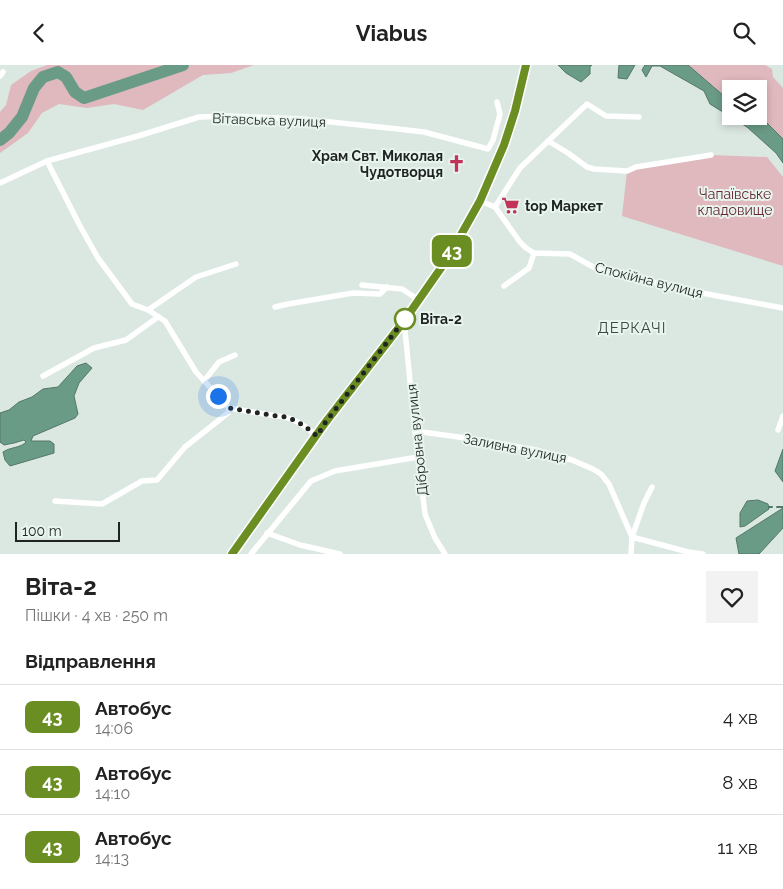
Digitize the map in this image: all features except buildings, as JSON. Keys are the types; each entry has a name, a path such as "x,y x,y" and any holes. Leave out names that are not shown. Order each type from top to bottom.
{"main road":[{"path":"232,554 325,423 404,321 448,258 480,201 504,145 515,111 526,65"}],"street":[{"name":"Вітавська вулиця","path":"0,183 47,161 200,117 228,116 302,119 398,129 424,132 488,149 494,140 500,114 497,103"},
{"path":"495,207 520,168 587,104 606,116 639,117"},
{"path":"548,141 587,167 594,169 627,171 636,167 710,155"},
{"path":"47,161 98,257 132,304 148,310 165,321 196,371 229,408 284,416 300,423 317,436"},
{"path":"480,201 495,207 520,242 534,253 529,268 504,286"},
{"name":"Спокійна вулиця","path":"534,253 570,254 595,268 613,273 696,292 783,308"},
{"path":"148,310 196,277 236,264"},
{"path":"362,285 402,289 419,300"},
{"path":"275,307 353,293 380,293 387,287"},
{"path":"43,375 94,348 126,340 158,317"},
{"name":"Дібровна вулиця","path":"404,321 425,514 435,539 445,554"},
{"path":"204,381 219,362 235,355"},
{"path":"55,501 102,504 142,481 157,480 185,447 228,413 229,408"},
{"path":"778,429 783,416"},
{"name":"Заливна вулиця","path":"415,431 536,450 572,460 594,469 609,484 632,537"},
{"path":"251,554 311,481 336,471 418,457"},
{"path":"631,554 632,537 652,487"},
{"path":"267,533 300,545 340,554"},
{"path":"632,537 688,552 703,554"}],"green space":[{"path":"47,65 254,65 231,73 203,75 143,110 114,104 87,108 59,104 42,113 28,133 0,153 0,112 6,105 11,85 31,71"},
{"path":"688,65 765,65 772,69 773,77 783,88 783,139 767,123 767,80 722,80 722,94"},
{"name":"Чапаївське кладовище","path":"711,155 767,157 783,177 783,266 622,216 627,171"}],"shaded area":[{"path":"558,65 592,65 590,67 590,74 581,82 566,73"},
{"path":"619,65 635,65 627,79 618,78"},
{"path":"645,65 688,65 722,94 722,111 710,104 704,91 660,66 652,66 646,77 642,70"},
{"path":"767,123 783,139 783,163 776,153 744,125 767,125"},
{"path":"86,363 92,368 79,383 74,396 78,414 75,418 33,436 31,441 50,441 54,444 54,453 10,466 5,460 3,452 26,442 24,440 4,445 0,442 0,413 9,410 19,402 32,397 43,389 58,387 77,366"},
{"path":"783,449 783,482 775,471"},
{"path":"758,500 768,504 769,509 745,526 740,527 740,513 747,501"},
{"path":"783,508 783,528 759,554 739,554 736,538"}],"waterway":[{"path":"0,140 9,133 22,117 34,88 43,77 58,72 66,77 75,92 84,98 183,65"},
{"path":"777,507 783,507"}],"bus line":[{"name":"43","path":"232,554 325,423 404,321 448,258 480,201 504,145 515,111 526,65"}],"place":[{"name":"Храм Свт. Миколая Чудотворця","path":"457,164"},
{"name":"top Маркет","path":"511,206"},
{"name":"Віта-2","path":"405,319"}],"district":[{"name":"ДЕРКАЧІ","path":"632,328"}],"route":[{"path":"218,396 229,408 284,416 300,423 317,436 405,319"}]}
